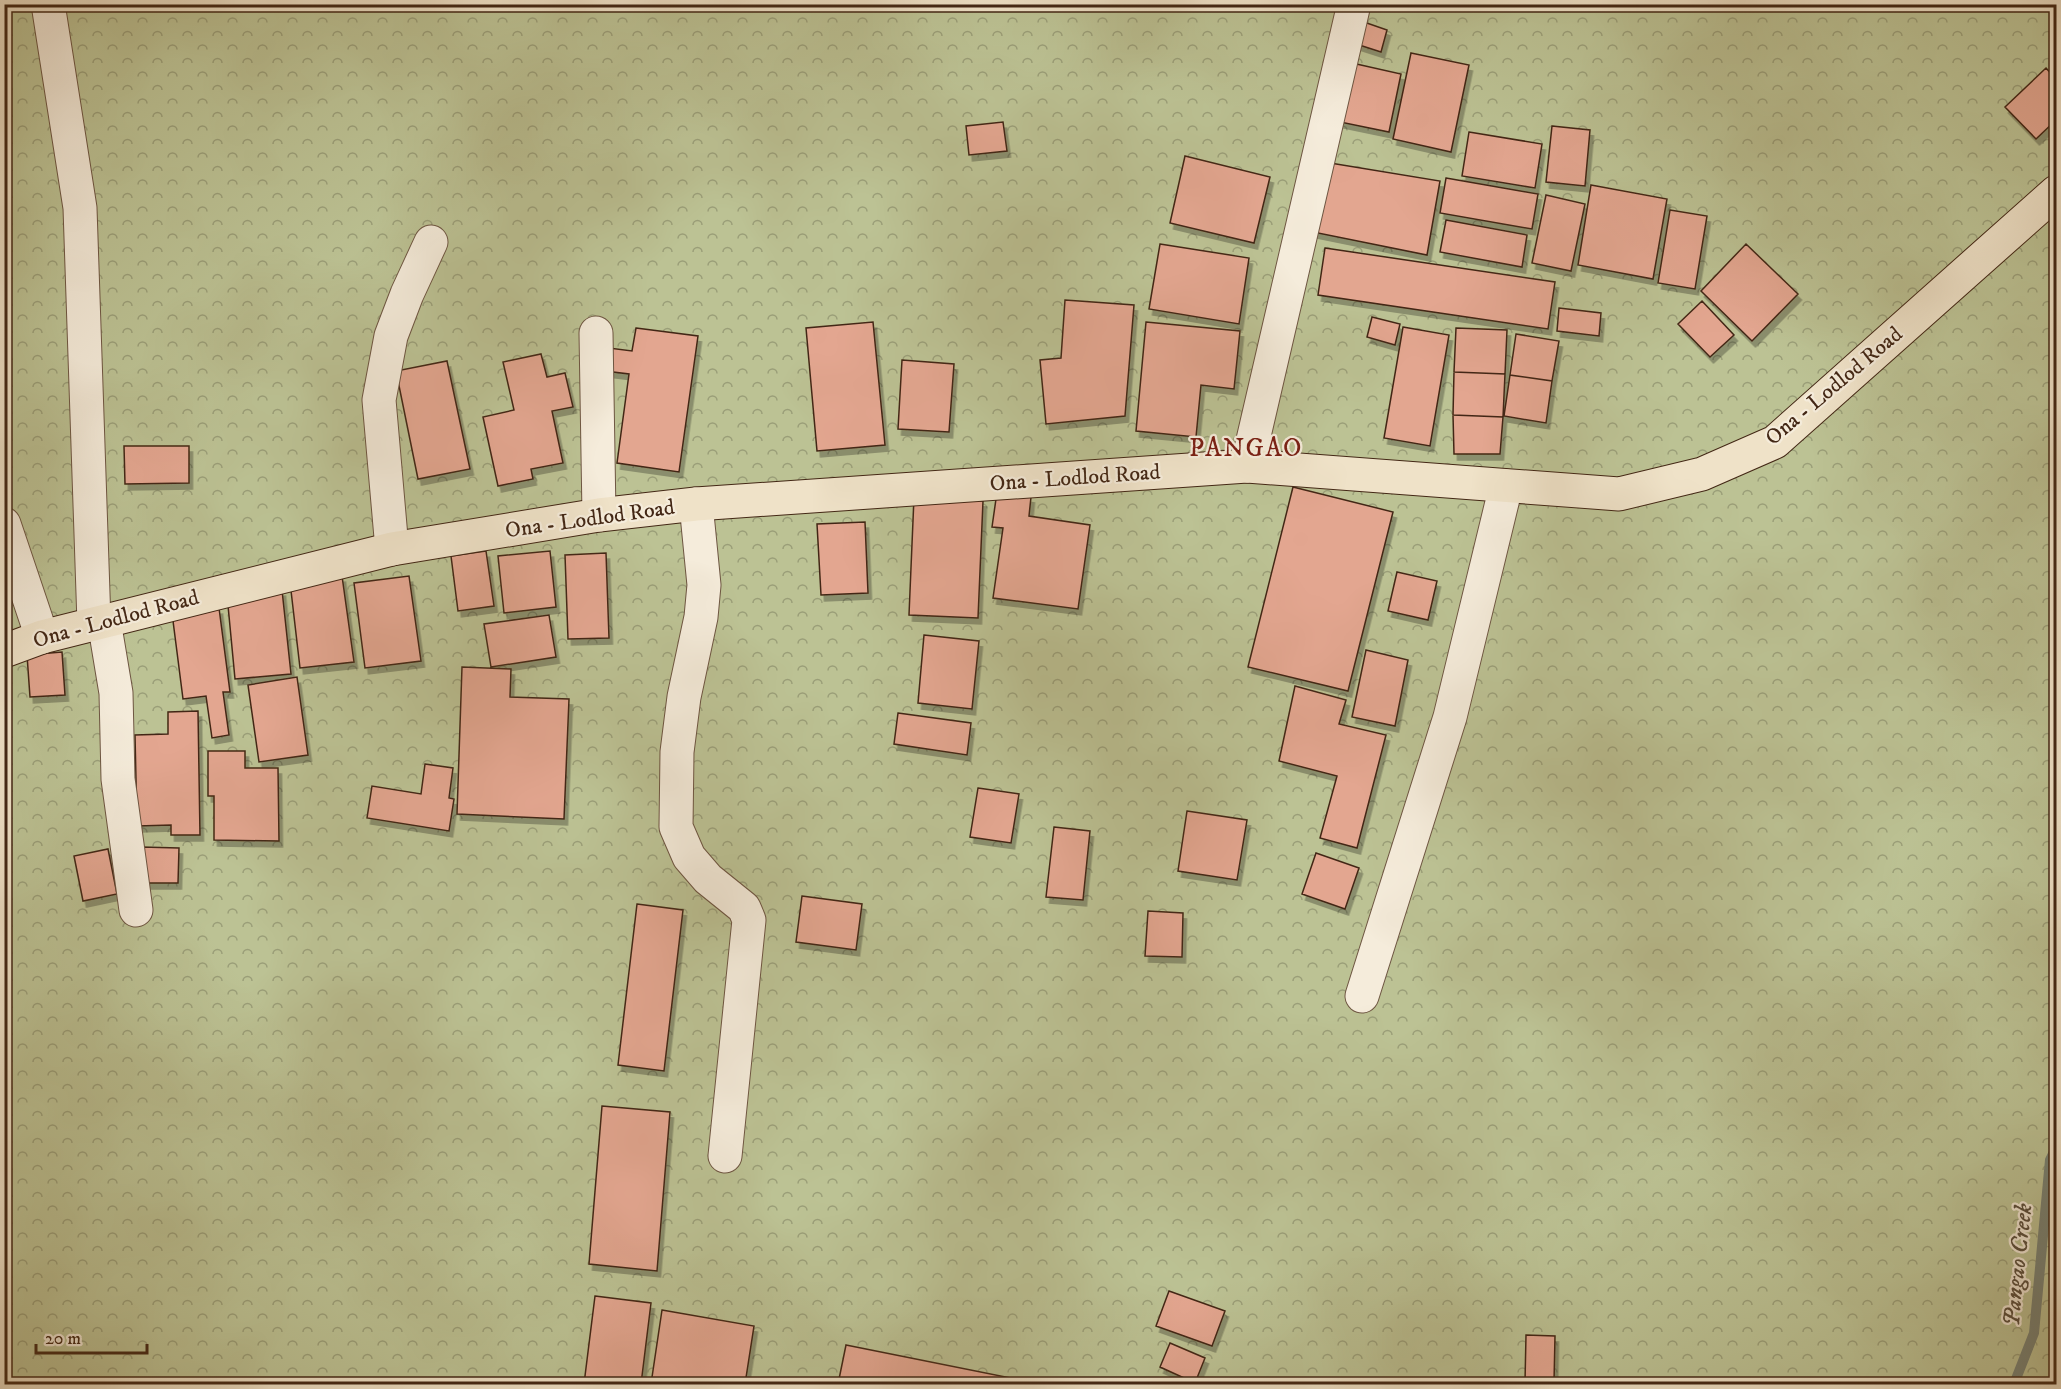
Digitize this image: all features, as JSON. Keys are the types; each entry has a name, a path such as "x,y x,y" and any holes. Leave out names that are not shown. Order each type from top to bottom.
{"main road":[{"name":"Ona - Lodlod Road","path":"4,651 42,637 99,622 392,549 600,515 696,504 1247,466 1619,495 1702,474 1775,442 2056,192"}],"street":[{"path":"48,4 80,208 99,622 116,693 118,779 136,910"},
{"path":"1247,466 1354,4"},
{"path":"392,549 379,400 392,336 407,294 431,242"},
{"path":"596,333 600,515"},
{"path":"1362,996 1450,717 1506,486"},
{"path":"696,504 704,585 701,617 684,697 677,752 676,827 689,857 708,879 744,909 749,920 725,1156"},
{"path":"4,524 42,637"}],"green space":[{"path":"5,5 2056,5 2056,1384 5,1384"}],"building":[{"path":"1361,21 1387,30 1381,52 1353,43"},
{"path":"1411,53 1469,65 1451,152 1393,139"},
{"path":"1352,63 1401,74 1389,132 1340,122"},
{"path":"2046,68 2056,79 2056,120 2036,139 2005,107"},
{"path":"1003,122 1007,151 969,155 966,126"},
{"path":"1552,126 1590,130 1585,186 1546,182"},
{"path":"1469,132 1542,144 1535,188 1462,176"},
{"path":"1185,156 1270,177 1254,243 1170,223"},
{"path":"1318,161 1440,181 1427,255 1303,230"},
{"path":"1446,178 1538,194 1532,229 1440,213"},
{"path":"1591,185 1667,199 1653,279 1578,265"},
{"path":"1546,195 1585,204 1571,271 1532,263"},
{"path":"1670,210 1707,216 1695,289 1658,283"},
{"path":"1446,220 1527,235 1522,267 1440,252"},
{"path":"1160,244 1249,258 1239,324 1149,309"},
{"path":"1746,244 1798,294 1752,341 1701,291"},
{"path":"1325,248 1555,282 1548,329 1318,295"},
{"path":"1065,300 1134,305 1125,416 1046,424 1040,360 1061,358"},
{"path":"1702,301 1734,335 1710,357 1678,324"},
{"path":"1559,308 1601,313 1599,336 1557,331"},
{"path":"1372,317 1400,324 1395,345 1367,337"},
{"path":"873,322 885,445 817,451 806,328"},
{"path":"1146,322 1240,331 1234,389 1201,385 1196,437 1136,431"},
{"path":"1403,327 1449,335 1430,446 1384,438"},
{"path":"636,328 698,336 679,472 617,463 629,374 605,371 609,348 632,351"},
{"path":"1456,328 1507,330 1505,374 1454,372"},
{"path":"1516,334 1559,341 1552,381 1510,375"},
{"path":"541,354 547,377 565,373 573,407 552,411 563,463 531,469 533,479 498,486 483,417 514,410 503,362"},
{"path":"902,360 954,364 949,432 898,429"},
{"path":"447,361 470,469 418,479 396,371"},
{"path":"1454,372 1505,374 1503,417 1453,415"},
{"path":"1510,375 1552,381 1546,423 1504,416"},
{"path":"1453,415 1503,417 1500,454 1454,454"},
{"path":"124,446 189,446 189,483 125,484"},
{"path":"1293,487 1393,512 1348,691 1248,667"},
{"path":"997,492 1031,497 1029,516 1090,525 1078,609 993,598 1003,528 992,527"},
{"path":"914,497 983,501 978,618 909,615"},
{"path":"865,522 868,593 821,595 817,524"},
{"path":"486,551 494,606 458,611 451,556"},
{"path":"550,551 556,607 504,613 498,556"},
{"path":"606,553 609,638 568,639 565,555"},
{"path":"1397,572 1437,581 1428,620 1388,611"},
{"path":"342,576 354,662 300,668 290,582"},
{"path":"409,576 421,661 365,668 354,583"},
{"path":"282,590 291,674 235,679 227,595"},
{"path":"219,608 230,692 223,692 229,735 212,738 206,696 183,699 172,613"},
{"path":"549,615 556,657 491,667 484,624"},
{"path":"924,635 979,641 972,709 918,703"},
{"path":"1366,650 1408,660 1395,726 1352,717"},
{"path":"62,652 65,695 30,697 27,655"},
{"path":"462,667 511,669 510,697 569,699 564,819 457,814"},
{"path":"297,677 308,755 259,762 248,685"},
{"path":"1295,686 1346,700 1339,724 1386,735 1357,848 1320,838 1337,776 1279,761"},
{"path":"198,711 200,835 171,835 171,825 137,826 135,735 168,734 168,712"},
{"path":"898,713 971,723 967,755 894,744"},
{"path":"208,751 245,751 245,768 278,768 279,841 214,840 214,796 208,796"},
{"path":"425,764 453,768 449,798 454,799 449,831 367,818 372,786 421,794"},
{"path":"978,788 1019,794 1011,843 970,837"},
{"path":"1187,811 1247,820 1237,880 1178,871"},
{"path":"1054,827 1090,831 1083,900 1046,897"},
{"path":"141,847 179,848 178,883 140,883"},
{"path":"108,849 117,894 83,901 74,856"},
{"path":"1316,853 1359,868 1345,909 1302,894"},
{"path":"802,896 862,904 856,950 796,942"},
{"path":"637,904 683,910 664,1071 618,1065"},
{"path":"1148,911 1183,913 1182,957 1145,956"},
{"path":"602,1106 670,1112 657,1271 589,1264"},
{"path":"1169,1291 1225,1311 1212,1346 1156,1326"},
{"path":"595,1296 651,1303 641,1384 584,1384"},
{"path":"662,1310 754,1326 745,1384 651,1384"},
{"path":"1526,1335 1555,1336 1554,1382 1525,1382"},
{"path":"1170,1343 1205,1358 1195,1383 1160,1367"},
{"path":"846,1345 1041,1384 838,1384"}],"waterway":[{"name":"Pangao Creek","path":"2014,1384 2034,1333 2050,1160 2056,1148"}],"district":[{"name":"PANGAO","path":"1246,448"}]}
